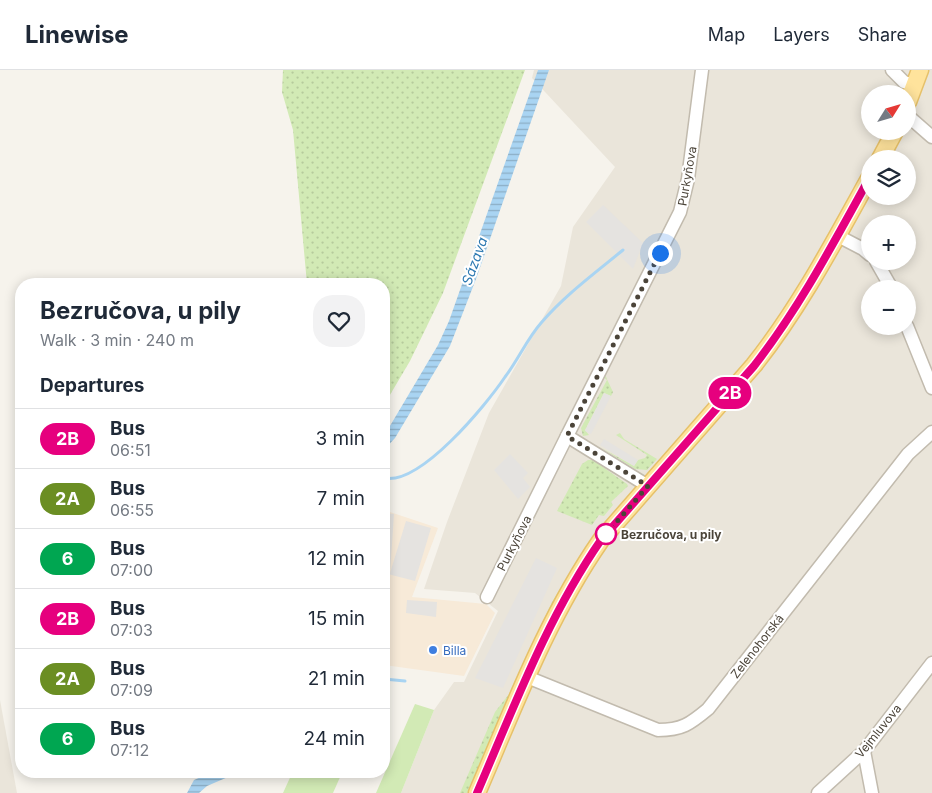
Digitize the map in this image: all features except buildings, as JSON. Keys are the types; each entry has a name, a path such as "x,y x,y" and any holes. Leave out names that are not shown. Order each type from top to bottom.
{"main road":[{"path":"477,793 555,614 584,564 601,540 754,366 776,338 802,299 861,194"}],"street":[{"name":"Purkyňova","path":"487,596 680,212 688,179 702,70"},
{"path":"892,70 904,82 917,77"},
{"path":"916,123 932,137"},
{"path":"838,236 861,248"},
{"path":"911,335 932,388"},
{"name":"Zelenohorská","path":"527,677 658,730 672,730 690,724 708,709 908,454 932,432"},
{"path":"567,436 648,486"},
{"name":"Vejmluvova","path":"818,793 864,751 932,663"},
{"path":"864,751 872,793"}],"shaded area":[{"path":"534,70 932,70 932,793 401,793 434,710 454,682 464,682 498,611 475,593 424,589 447,522 489,413 561,286 573,227 615,167 532,78"},
{"path":"603,205 643,243 633,269 586,222"},
{"path":"604,393 611,396 591,434 585,431"},
{"path":"604,439 638,460 634,466 600,445"},
{"path":"510,454 528,473 523,478 530,487 518,499 494,470"},
{"path":"390,512 438,528 412,597 486,604 495,613 464,676 390,666"},
{"path":"390,514 394,514 390,573"},
{"path":"406,521 431,528 415,581 390,575"},
{"path":"536,558 557,568 503,688 475,678"},
{"path":"407,600 437,602 436,617 406,613"},
{"path":"0,700 17,793 0,793"}],"green space":[{"path":"283,70 525,70 443,293 410,361 390,395 390,278 306,278 293,130 282,92"},
{"path":"605,375 613,392 611,396 604,393 585,430 589,435 583,436 581,428 607,380 603,377"},
{"path":"620,433 624,439 657,459 647,470 635,469 600,447 634,466 638,460 645,458 647,455 616,435"},
{"path":"588,460 593,460 628,486 611,502 613,505 604,516 599,515 592,525 557,511 582,464"},
{"path":"586,547 538,635 468,793 460,793 495,712 509,694 552,602"},
{"path":"415,704 434,710 401,793 376,793 383,778 390,778 390,761"},
{"path":"290,778 340,778 333,793 283,793"}],"water":[{"name":"Sázava","path":"538,70 549,70 476,279 450,346 390,443 390,426 438,345 449,321"},
{"path":"199,778 226,778 207,786 199,793 187,793 194,780"}],"waterway":[{"path":"390,478 399,477 415,470 451,441 496,390 531,336 550,313 623,250"},
{"path":"390,680 405,681"}],"bus line":[{"name":"2B","path":"477,793 555,614 584,564 601,540 754,366 776,338 802,299 861,193"}],"place":[{"name":"Bezručova, u pily","path":"606,534"},
{"name":"Billa","path":"433,650"}],"route":[{"path":"606,534 648,486 567,436 660,253"}]}
